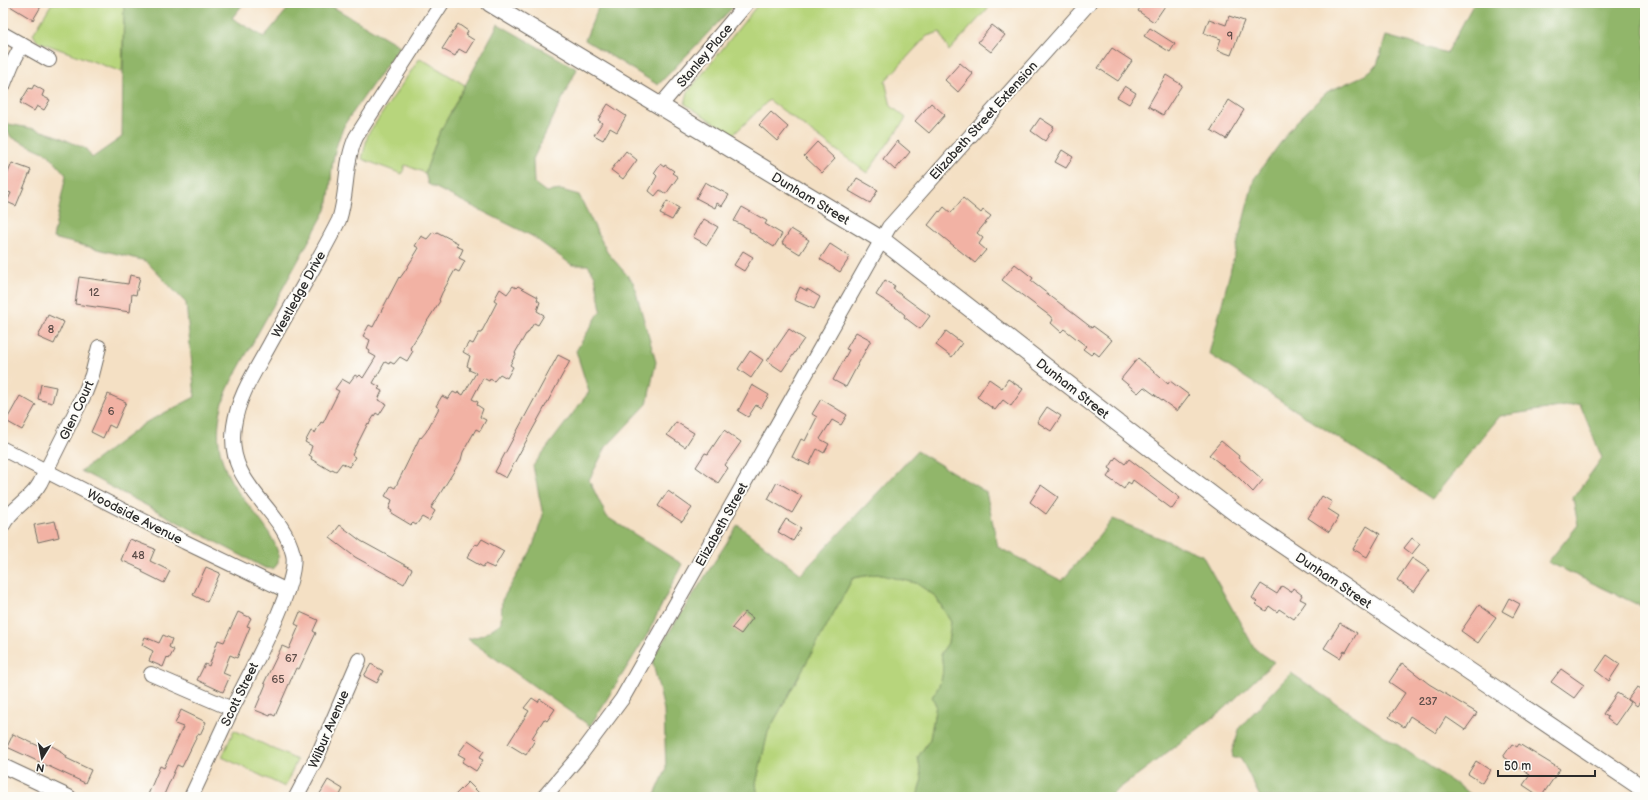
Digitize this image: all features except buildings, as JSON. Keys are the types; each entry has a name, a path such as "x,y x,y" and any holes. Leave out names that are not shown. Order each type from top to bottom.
{"street":[{"name":"Westledge Drive","path":"287,591 293,566 292,553 286,537 274,518 251,489 235,459 233,436 237,411 245,390 339,220 343,204 349,155 356,137 442,3"},
{"name":"Dunham Street","path":"490,3 882,240 1145,444 1249,522 1645,790"},
{"name":"Stanley Place","path":"660,106 747,3"},
{"name":"Elizabeth Street Extension","path":"882,240 898,215 1080,6"},
{"path":"3,34 49,60"},
{"path":"3,86 22,45"},
{"name":"Elizabeth Street","path":"544,797 581,754 622,699 882,240"},
{"name":"Glen Court","path":"46,471 88,388 98,347"},
{"name":"Woodside Avenue","path":"3,449 185,542 287,591"},
{"path":"3,525 12,512 35,491 46,471"},
{"name":"Scott Street","path":"191,797 283,604 287,591"},
{"name":"Wilbur Avenue","path":"296,797 317,757 359,660"},
{"path":"151,674 232,710"},
{"path":"3,766 69,797"}],"green space":[{"path":"52,3 121,3 124,8 122,72 37,41 33,34"},
{"path":"121,3 244,3 232,18 264,37 293,3 326,3 400,46 346,122 334,155 326,210 231,382 223,401 218,431 220,452 224,466 236,489 267,530 274,542 278,553 278,562 273,569 265,568 81,471 145,423 195,397 186,303 146,261 53,238 66,175 48,154 11,137 3,123 35,129 55,135 86,149 92,158 122,137 124,8"},
{"path":"600,3 733,3 735,5 658,85 585,40"},
{"path":"759,3 988,3 990,6 949,51 940,32 927,36 885,81 891,106 906,118 867,173 769,100 733,135 685,104 688,92"},
{"path":"1474,3 1645,3 1645,107 1643,110 1645,110 1645,608 1548,562 1578,525 1573,498 1602,458 1580,404 1500,416 1432,499 1209,354 1254,179 1295,123 1327,92 1365,75 1377,65 1386,36 1447,53"},
{"path":"498,24 577,69 533,159 534,183 546,192 561,190 579,195 607,252 633,282 656,362 647,404 606,447 589,480 607,517 682,564 647,635 590,726 468,639 483,635 501,623 502,600 532,549 543,515 533,466 589,392 576,351 601,310 595,276 588,265 572,265 532,236 428,184 425,173 438,136"},
{"path":"420,58 465,85 438,136 425,173 405,165 402,174 362,159 368,134"},
{"path":"917,451 986,492 998,547 1062,581 1113,519 1202,555 1255,649 1274,662 1222,711 1108,797 917,797 922,779 918,757 930,739 936,705 932,697 941,681 943,666 941,653 948,643 951,622 935,596 916,583 877,574 853,578 768,732 756,784 758,797 654,797 666,770 664,710 652,659 738,525 801,574"},
{"path":"877,574 916,583 935,596 951,622 948,643 941,653 943,671 941,681 932,697 936,705 930,739 918,757 922,779 917,797 758,797 756,784 768,732 853,578"},
{"path":"1291,673 1475,797 1260,797 1241,758 1233,758 1232,751 1240,727"},
{"path":"234,730 297,760 285,787 222,757"}]}
